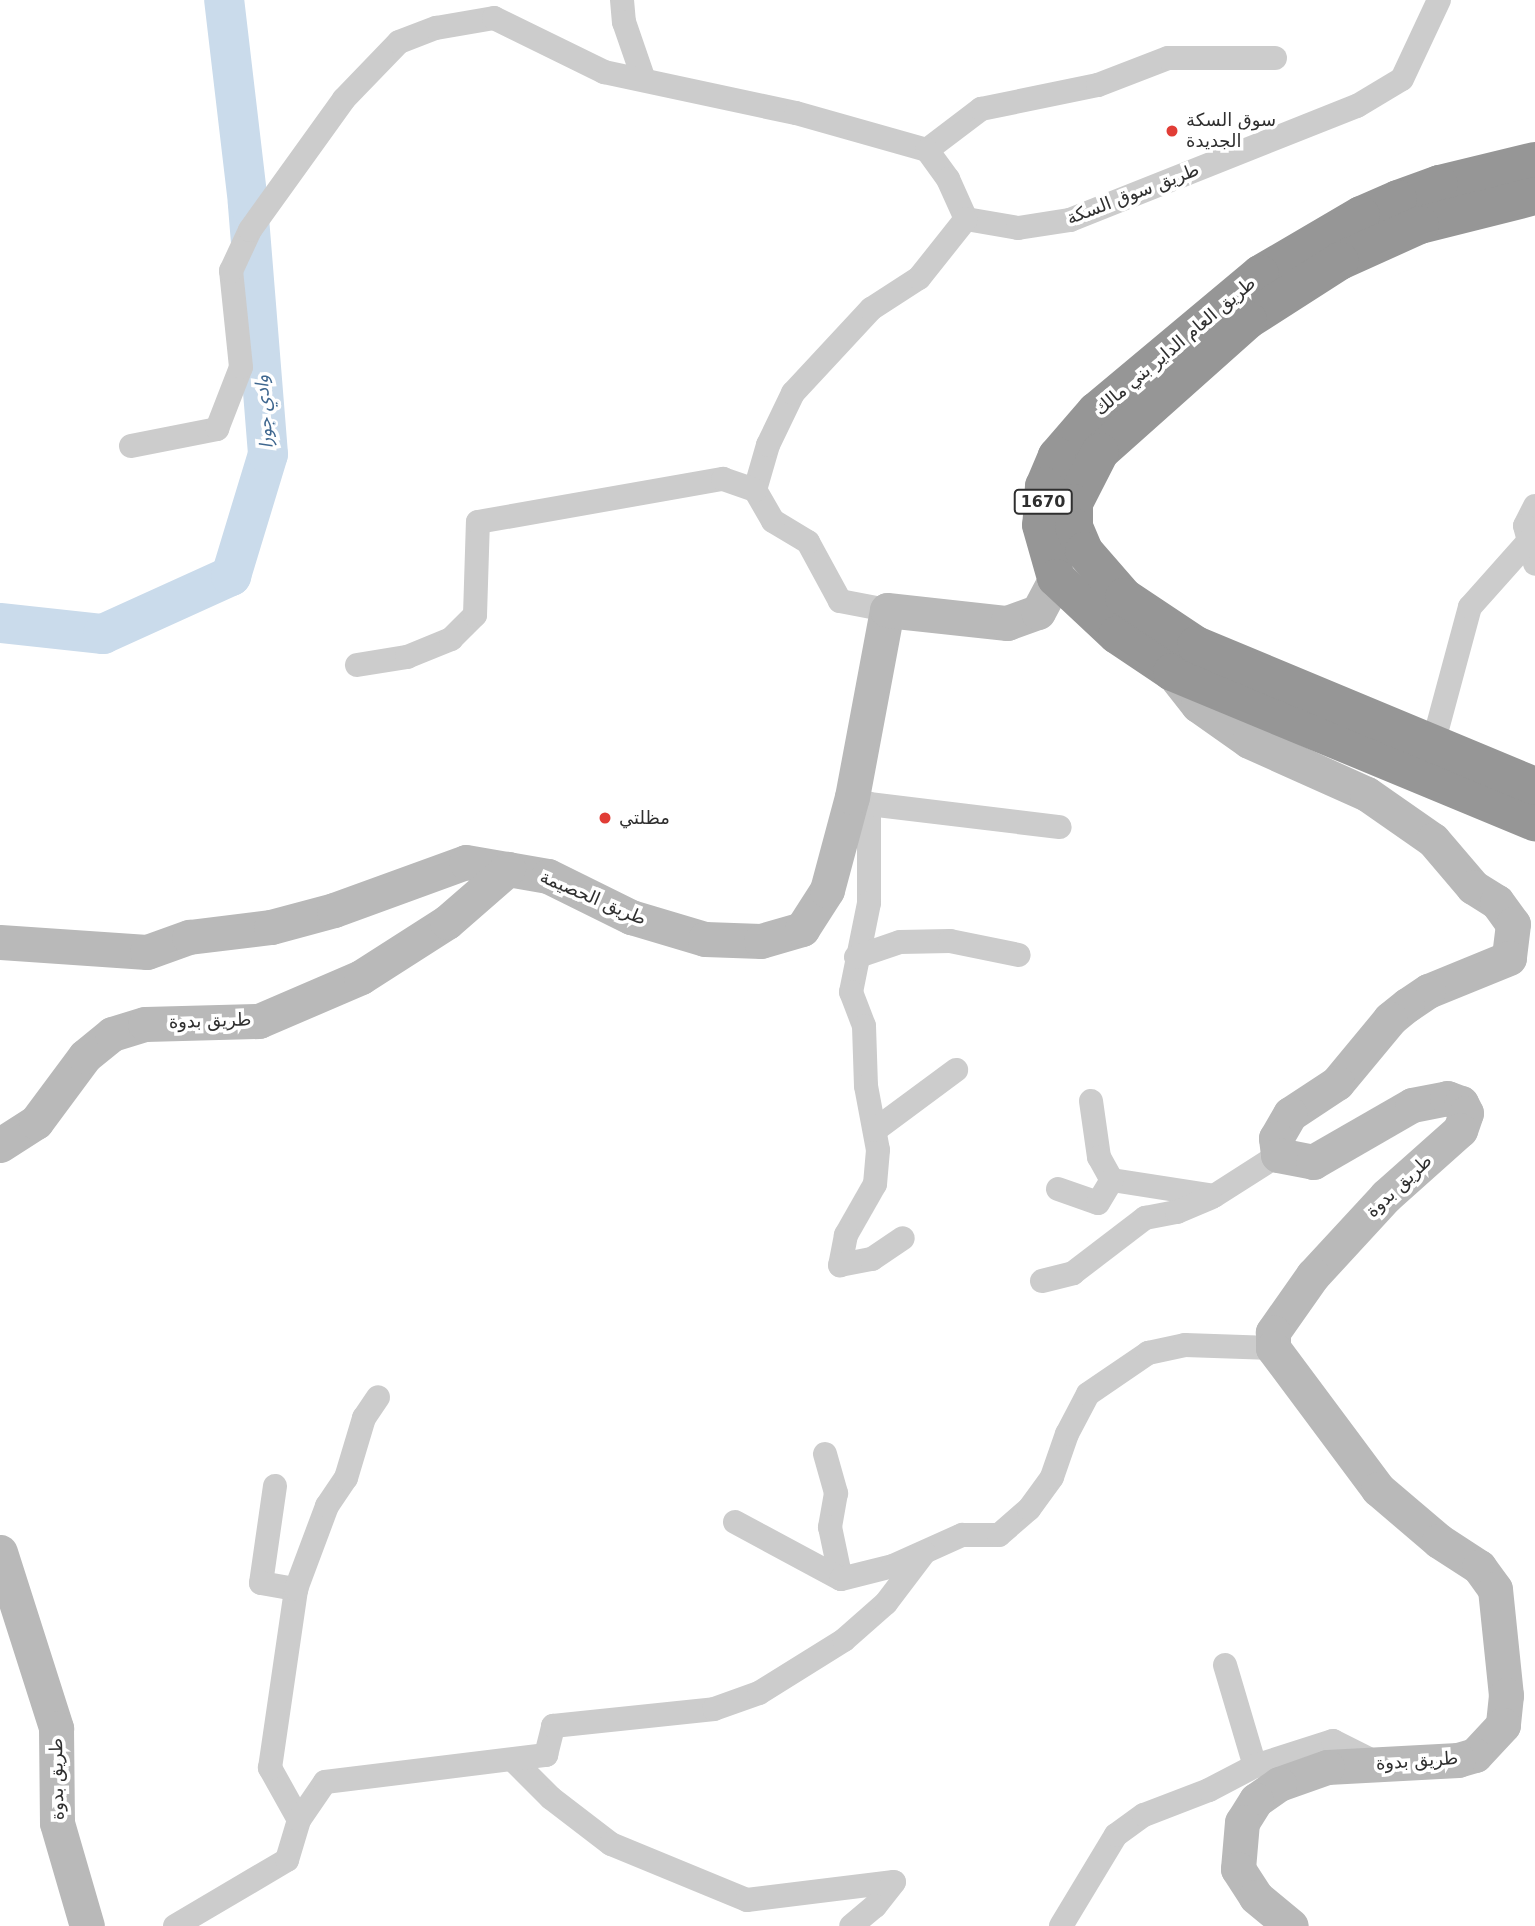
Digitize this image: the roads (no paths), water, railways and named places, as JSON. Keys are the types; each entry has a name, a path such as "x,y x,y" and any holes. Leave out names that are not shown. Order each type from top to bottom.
{"highway":[{"name":"طريق العام الداير بني مالك","path":"1056,578 1041,525 1044,486 1057,456 1096,411 1149,364 1260,274 1361,215 1439,184 1535,161"},
{"name":"طريق العام الداير بني مالك","path":"1535,196 1420,225 1340,261 1248,320 1100,452 1074,503 1074,527 1084,551 1124,597 1196,645 1535,786"},
{"path":"1084,551 1056,578 1117,635 1172,672 1535,821"}],"street":[{"path":"622,0 624,22 643,80"},
{"name":"طريق سوق السكة","path":"966,219 1018,228 1070,220 1357,106 1402,79 1439,0"},
{"path":"131,446 217,429 241,367 231,271 250,230 344,99 399,42 436,28 494,18 604,72 796,113 927,150 948,179 966,219 919,278 871,309 793,393 768,445 755,490"},
{"path":"927,150 981,109 1098,85 1168,58 1275,58"},
{"path":"357,665 407,657 451,639 475,615 478,522 723,479 755,490 773,521 808,542 840,601 887,610 1007,624 1038,612 1056,578"},
{"path":"1433,744 1470,607 1532,553 1525,526 1535,506"},
{"name":"طريق الحصيمة","path":"0,942 147,952 189,937 271,927 334,910 466,862 548,876 631,917 705,939 761,941 802,929 827,890 860,801 887,610"},
{"path":"1042,1281 1073,1273 1145,1218 1177,1212 1214,1196 1278,1155 1276,1138 1290,1114 1337,1083 1390,1019 1429,991 1509,958 1513,924 1497,902 1473,887 1433,840 1367,794 1249,741 1198,705 1172,672"},
{"path":"903,1238 872,1259 840,1265 846,1235 875,1184 875,1130 866,1086 864,1026 851,992 869,903 860,801 1060,827"},
{"name":"طريق بدوة","path":"0,1145 36,1122 85,1056 112,1034 145,1024 259,1020 361,977 447,922 509,869"},
{"path":"856,957 900,942 950,941 1019,955"},
{"path":"875,1130 956,1070"},
{"name":"طريق بدوة","path":"1278,1155 1313,1162 1412,1105 1434,1099 1461,1103 1466,1113 1460,1129 1386,1196 1313,1275 1273,1332 1273,1348 1378,1489 1439,1541 1479,1567 1495,1589 1506,1695 1503,1725 1475,1755 1458,1760 1327,1767 1279,1784 1256,1800 1242,1822 1238,1869 1256,1896 1291,1926"},
{"path":"1091,1101 1099,1157 1112,1180"},
{"path":"1112,1180 1214,1196"},
{"path":"1058,1189 1098,1203 1112,1180"},
{"path":"735,1522 841,1579 893,1566 962,1535 999,1535 1029,1509 1052,1477 1067,1434 1088,1394 1147,1353 1185,1345 1273,1348"},
{"path":"299,1819 270,1768 296,1589 327,1506 346,1478 364,1418 378,1397"},
{"path":"825,1454 836,1493 830,1527 841,1579"},
{"path":"275,1486 261,1583 296,1589"},
{"name":"طريق بدوة","path":"0,1552 56,1728 57,1823 86,1926"},
{"path":"175,1926 288,1860 299,1819 326,1782 546,1755 553,1726 714,1709 759,1693 844,1640 886,1603 924,1553"},
{"path":"1225,1665 1255,1766"},
{"path":"1061,1926 1116,1835 1144,1815 1209,1790 1255,1766 1333,1741 1377,1763"},
{"path":"514,1761 551,1798 611,1843 747,1900 894,1882 875,1906 851,1926"}],"waterway":[{"name":"وادي جورا","path":"0,623 103,634 231,576 268,454 248,203 224,0"}],"place":[{"name":"سوق السكة الجديدة","path":"1172,131"},
{"name":"مظلتي","path":"605,818"}]}
